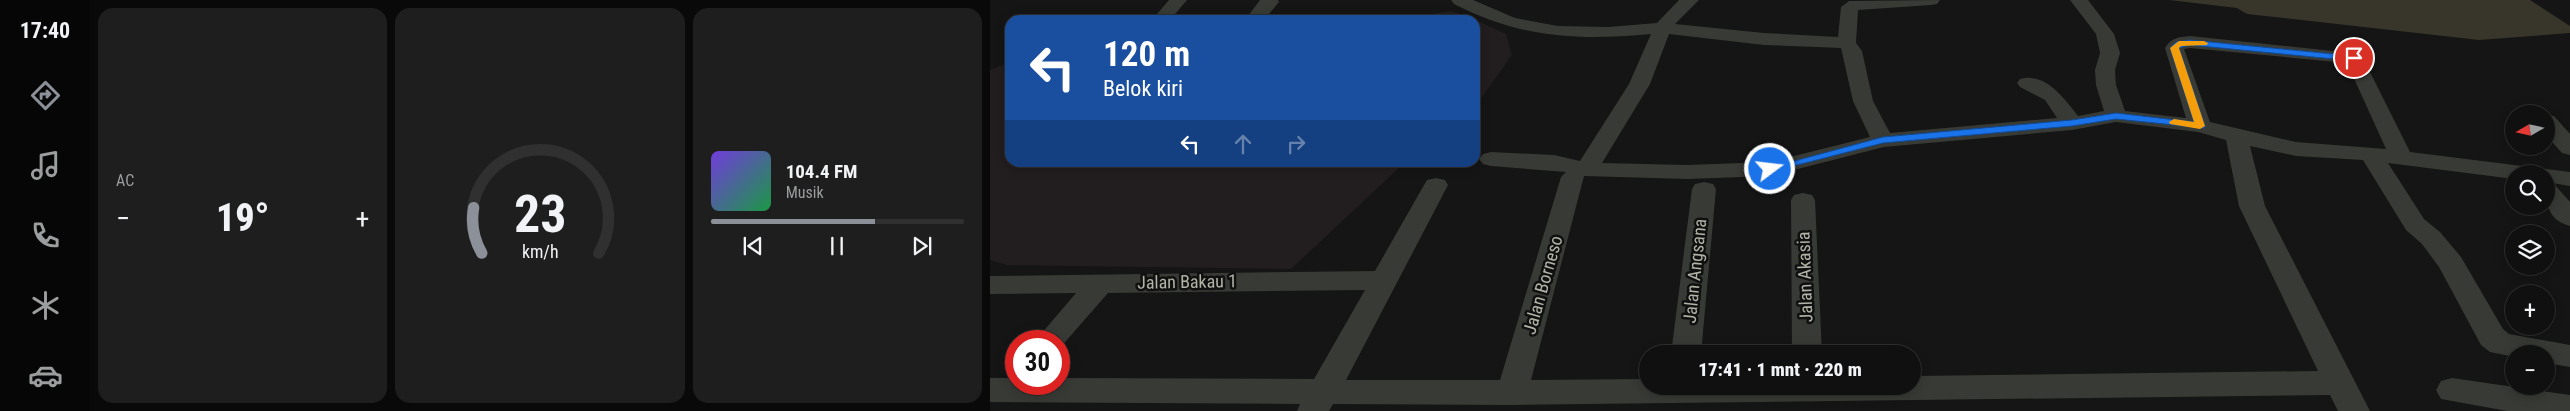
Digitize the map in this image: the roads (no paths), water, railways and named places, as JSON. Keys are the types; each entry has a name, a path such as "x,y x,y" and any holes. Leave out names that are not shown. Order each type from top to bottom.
{"street":[{"path":"1165,15 1178,0"},
{"path":"1258,15 1270,2 1269,0"},
{"path":"1460,0 1485,15 1529,27 1574,33 1662,28 1764,38 1847,42"},
{"path":"1662,28 1675,12 1690,0"},
{"path":"1883,140 1863,100 1852,51 1847,42 1850,7 1855,5 1931,0"},
{"path":"2079,0 2105,34 2110,53 2105,70 2106,85 2116,116"},
{"name":"Jalan Borneso","path":"1517,399 1579,173 1631,103 1648,70 1662,28"},
{"path":"2200,126 2174,48 2179,44 2190,42 2354,58 2400,157"},
{"path":"2027,83 2052,96 2072,123"},
{"path":"1491,159 1554,162 1579,173 1770,169 1883,140 2072,123 2116,116 2200,126 2296,149 2371,154 2505,170"},
{"path":"2555,132 2570,148"},
{"path":"1921,390 2347,397 2252,206 2236,136"},
{"path":"2371,154 2415,224 2431,238 2451,263 2492,338 2501,344 2570,356"},
{"path":"2555,176 2570,179"},
{"path":"1319,402 1436,185"},
{"name":"Jalan Angsana","path":"1687,345 1704,189"},
{"name":"Jalan Akasia","path":"1802,200 1807,345"},
{"path":"2555,200 2570,218"},
{"name":"Jalan Bakau 1","path":"990,285 1384,280"},
{"path":"1060,330 1100,284"},
{"path":"2452,390 2570,408"},
{"path":"1001,393 1319,402 1517,399 1639,392"},
{"path":"1698,395 1715,401 1758,395"}]}
